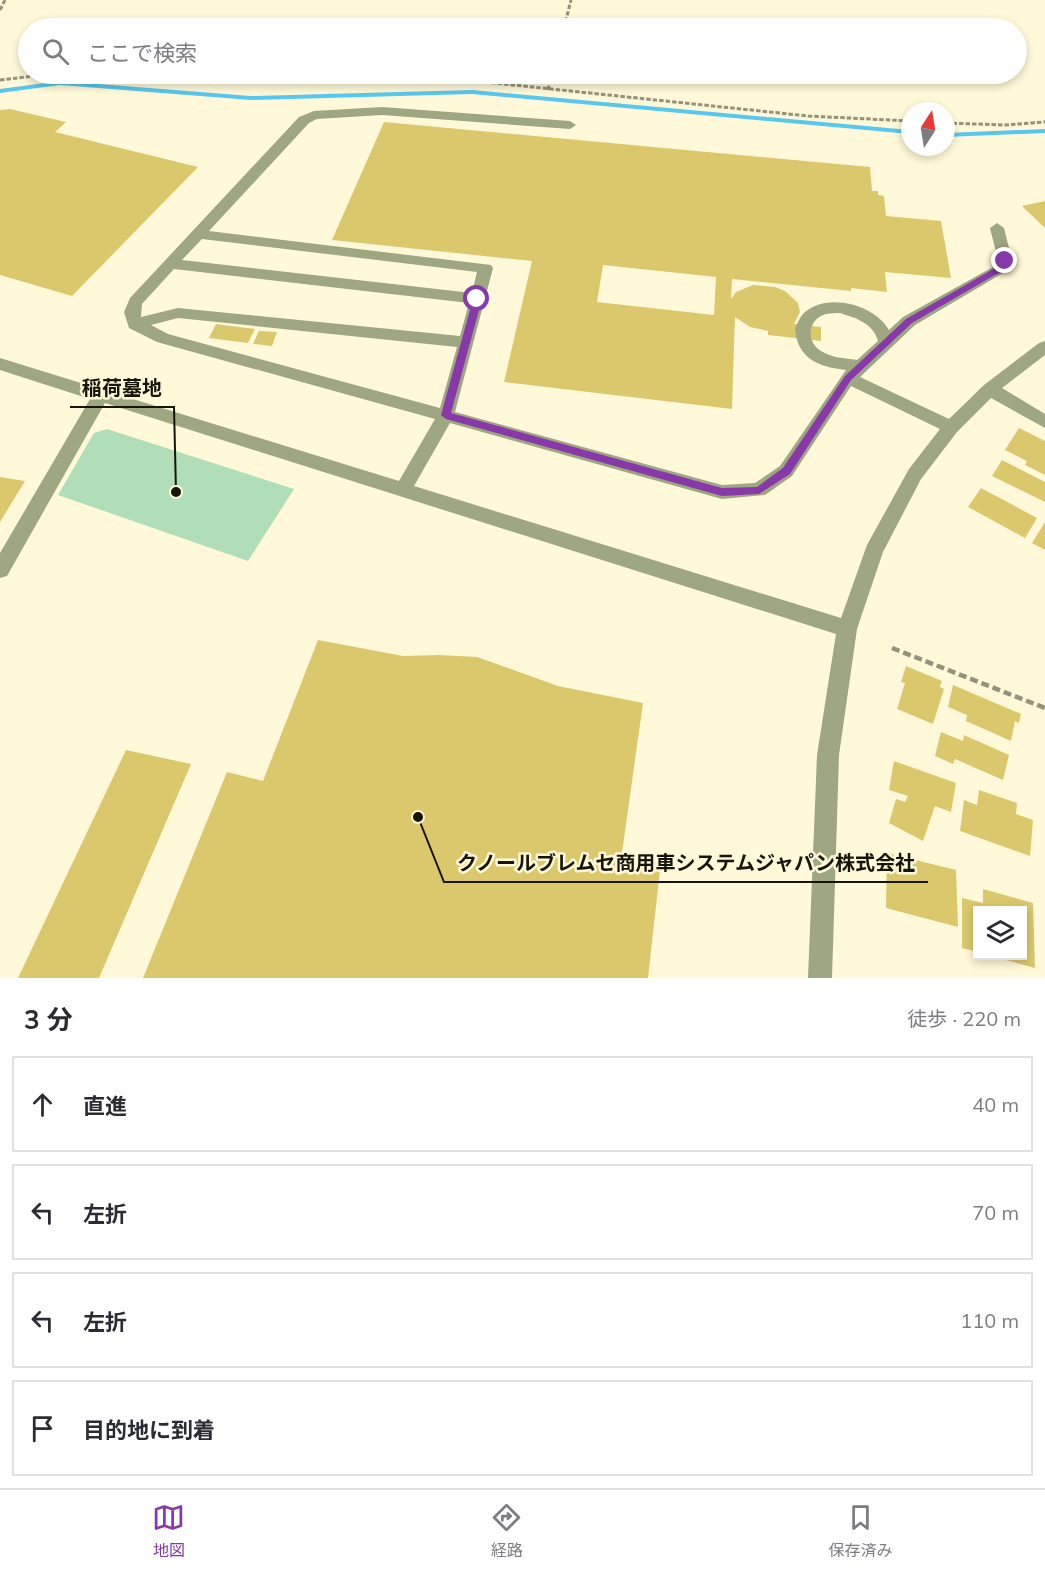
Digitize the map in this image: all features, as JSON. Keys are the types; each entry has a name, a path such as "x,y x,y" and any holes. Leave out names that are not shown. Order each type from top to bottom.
{"street":[{"path":"570,125 382,111 314,116 304,120 135,302 132,312 135,324 163,338 722,492 759,490 786,471 848,378 909,321 998,270 1005,261 997,228"},
{"path":"200,234 486,268 446,415 403,490"},
{"path":"170,264 477,299"},
{"path":"861,366 844,366 817,357 802,340 800,331 803,322 819,310 830,308 857,312 880,327 886,343"},
{"path":"135,324 178,313 465,342"},
{"path":"820,978 828,755 847,629 874,551 915,474 951,428 990,389 1045,347"},
{"path":"0,364 847,629"},
{"path":"848,378 951,428"},
{"path":"990,389 1045,422"},
{"path":"0,570 101,396"}],"path":[{"path":"0,10 4,0"},
{"path":"567,18 572,0"},
{"path":"0,80 18,78"},
{"path":"499,84 808,116 901,121"},
{"path":"548,90 550,84"},
{"path":"955,123 1004,125 1045,122"},
{"path":"892,648 1045,708"}],"green space":[{"path":"107,429 294,489 248,561 58,495 94,433"}],"building":[{"path":"10,109 66,122 55,132 198,167 72,296 0,275 0,110"},
{"path":"384,122 870,167 872,191 878,191 878,195 884,196 886,216 941,221 951,278 885,272 887,292 851,288 851,291 732,279 731,299 736,292 753,285 775,287 785,291 798,303 800,312 794,324 821,327 821,341 768,335 768,331 750,327 735,317 732,409 504,382 532,261 332,240","holes":["603,265 716,277 714,315 597,302"]},
{"path":"1045,201 1045,228 1022,206"},
{"path":"216,324 255,329 248,343 209,338"},
{"path":"259,331 277,332 272,346 253,344"},
{"path":"1019,428 1045,441 1045,475 1025,465 1027,461 1005,450"},
{"path":"1002,460 1045,482 1045,502 992,476"},
{"path":"0,477 25,481 0,522"},
{"path":"981,488 1037,518 1025,538 968,507"},
{"path":"1045,522 1045,550 1032,543"},
{"path":"318,640 403,656 477,657 558,686 643,703 622,853 661,861 648,978 143,978 227,772 263,781"},
{"path":"906,666 942,681 940,687 944,689 933,724 897,709 905,683 901,682"},
{"path":"953,685 1021,714 1019,723 1015,721 1011,741 966,721 967,715 948,707"},
{"path":"941,732 963,741 964,735 1009,755 1003,780 955,759 953,764 935,756"},
{"path":"126,750 191,764 99,978 18,978"},
{"path":"894,761 956,783 951,812 935,806 923,841 889,823 896,799 905,802 908,796 889,790"},
{"path":"979,790 1017,803 1016,814 1033,820 1030,856 960,831 964,800 977,805"},
{"path":"887,853 956,870 958,927 886,908"},
{"path":"983,889 1033,903 1035,968 1006,960 1027,960 1027,906 973,906 973,951 962,948 962,898 983,903"}],"waterway":[{"path":"0,91 52,84"},
{"path":"73,84 251,98 472,92 901,131"},
{"path":"955,135 1045,131"}],"place":[{"name":"稲荷墓地","path":"176,492"},
{"name":"クノールブレムセ商用車システムジャパン株式会社","path":"418,817"}],"route":[{"path":"477,299 446,415 722,492 759,490 786,471 848,378 909,321 998,270 1005,261"}]}
